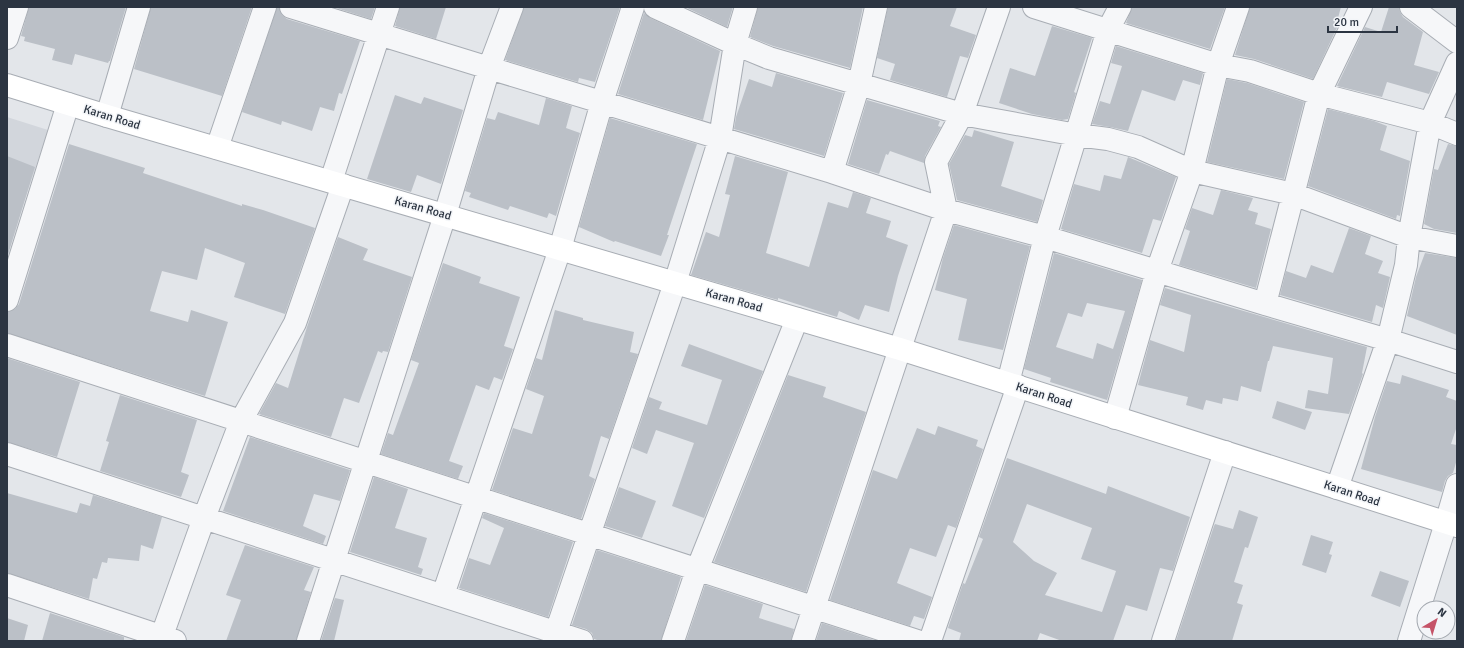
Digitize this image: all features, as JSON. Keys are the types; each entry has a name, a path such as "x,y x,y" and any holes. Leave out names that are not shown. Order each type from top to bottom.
{"street":[{"path":"7,38 17,7"},
{"path":"107,116 138,7"},
{"path":"217,148 265,7"},
{"path":"291,7 832,172 946,210 1045,237 1457,362"},
{"path":"7,585 166,639 204,518 241,422 295,323 388,7"},
{"path":"308,641 445,215 489,68 512,7"},
{"path":"443,595 560,249 602,102 633,7"},
{"path":"655,7 769,58 962,114 1077,135 1108,139 1138,147 1192,170 1293,194 1409,238 1457,246"},
{"path":"554,637 675,282 720,138 735,44 746,7"},
{"path":"832,172 859,84 876,7"},
{"path":"803,641 946,210 936,162 962,114 999,7"},
{"path":"1034,7 1218,66 1250,71 1319,94 1430,123 1457,134"},
{"path":"930,641 1013,385 1045,237 1108,30 1120,7"},
{"path":"1115,418 1157,271 1192,170 1218,66 1238,7"},
{"path":"1265,304 1319,94 1361,7"},
{"path":"1411,7 1457,42"},
{"path":"1338,488 1388,340 1406,265 1409,238 1430,123 1457,63"},
{"name":"Karan Road","path":"7,85 107,116 900,349 1452,525"},
{"path":"7,300 68,104"},
{"path":"673,641 697,570 797,319"},
{"path":"7,345 917,641"},
{"path":"1163,641 1225,452"},
{"path":"7,454 443,595 554,637 582,641"},
{"path":"1409,641 1452,525 1457,485"}],"shaded area":[{"path":"7,117 48,130 7,253"}],"building":[{"path":"29,7 126,7 110,61 108,63 75,54 72,65 52,60 55,49 24,41 25,37 21,36"},
{"path":"151,7 252,7 222,96 134,69"},
{"path":"277,7 279,7 282,15 287,19 360,41 342,94 339,93 334,111 320,107 312,131 282,121 281,125 242,112"},
{"path":"333,7 375,7 371,19"},
{"path":"400,7 446,7 436,39 395,26"},
{"path":"524,7 620,7 595,82 579,78 578,82 505,60"},
{"path":"685,7 733,7 727,27"},
{"path":"758,7 863,7 850,68 773,46 750,37"},
{"path":"888,7 957,7 950,26 976,35 968,58 960,56 947,97 890,80 895,64 877,58"},
{"path":"1132,7 1225,7 1210,49 1126,23"},
{"path":"1250,7 1341,7 1338,18 1341,19 1313,79 1254,59 1235,55"},
{"path":"1389,7 1399,7 1403,17 1423,32 1414,65 1439,72 1429,94 1387,82 1382,97 1337,86 1365,27 1381,32"},
{"path":"644,13 650,18 720,51 703,120 618,94"},
{"path":"1052,26 1092,38 1074,92 1076,93 1068,119 1062,120 1032,114 999,103 1010,68 1035,76"},
{"path":"1116,46 1203,73 1200,85 1183,80 1175,101 1142,90 1128,131 1092,124 1100,101 1110,104 1122,66 1111,63"},
{"path":"776,73 843,93 824,156 734,129 736,117 749,79 772,87"},
{"path":"1227,79 1247,83 1304,102 1284,179 1207,162"},
{"path":"395,95 421,104 424,97 463,110 441,184 417,175 411,192 367,179"},
{"path":"546,98 572,106 566,128 580,133 556,216 549,213 547,218 510,206 508,210 469,197 471,193 465,191 487,118 495,120 498,112 539,125"},
{"path":"867,100 940,121 938,126 941,127 925,156 924,163 890,151 888,155 886,154 879,174 848,164"},
{"path":"1328,109 1374,121 1387,126 1380,150 1410,161 1400,216 1397,215 1396,219 1308,186"},
{"path":"610,118 697,144 661,256 615,241 614,242 579,227"},
{"path":"974,130 1014,142 1001,186 1043,200 1037,222 957,200 949,164 965,135 972,137"},
{"path":"69,144 145,168 143,173 242,206 242,204 263,210 315,228 285,314 234,297 245,263 205,248 197,280 162,271 150,311 188,322 191,310 228,322 205,396 7,333 7,312 15,309 19,304"},
{"path":"1448,144 1457,146 1457,233 1434,229 1424,224 1434,169 1438,170"},
{"path":"7,156 35,167 7,258"},
{"path":"735,156 788,172 766,253 809,267 828,202 848,208 853,192 871,198 866,213 891,221 886,237 908,245 889,312 865,305 859,320 839,311 837,317 778,298 778,300 691,275 706,232 719,237 730,195 725,194"},
{"path":"1128,157 1176,177 1161,221 1153,219 1142,253 1061,229 1074,184 1100,191 1104,175 1121,179"},
{"path":"1221,190 1253,198 1248,210 1258,213 1255,224 1271,229 1256,288 1179,265 1190,231 1185,229 1192,208 1213,215"},
{"path":"954,225 1030,246 1003,350 958,340 967,299 935,290 943,258"},
{"path":"1349,228 1371,236 1365,254 1383,261 1378,273 1390,277 1383,308 1376,305 1372,322 1280,295 1286,271 1306,278 1311,265 1333,273"},
{"path":"338,237 368,249 363,260 412,277 388,352 383,351 382,353 378,351 359,403 344,398 331,437 259,414 276,383 288,388"},
{"path":"1054,253 1142,280 1107,400 1050,382 1051,378 1024,369","holes":["1087,303 1125,311 1113,349 1097,343 1093,359 1056,347 1068,313 1082,317"]},
{"path":"1425,253 1457,258 1457,335 1407,316 1416,277"},
{"path":"443,263 481,277 479,283 520,297 504,346 513,349 502,380 494,377 489,390 476,385 449,461 463,466 458,479 381,454 388,433 393,435 419,363 411,360"},
{"path":"1165,288 1367,347 1363,374 1349,414 1305,408 1308,390 1328,394 1333,358 1273,346 1261,392 1241,386 1238,401 1223,398 1222,404 1206,400 1203,410 1186,405 1188,397 1138,385 1150,340 1184,352 1191,315 1160,305"},
{"path":"555,310 583,318 583,320 634,332 630,352 638,354 609,439 601,436 589,476 595,479 581,519 492,490 513,428 532,434 544,396 526,389 536,358 542,360"},
{"path":"689,344 763,371 704,518 672,506 694,443 656,430 647,454 632,448 649,397 662,402 659,409 707,425 722,380 681,366"},
{"path":"7,358 80,382 57,457 7,442"},
{"path":"788,375 826,387 823,397 866,412 806,592 714,562"},
{"path":"1402,375 1449,390 1446,397 1457,401 1457,426 1451,444 1457,445 1457,459 1453,473 1448,476 1445,481 1442,492 1361,469 1375,417 1387,381 1400,384"},
{"path":"120,395 197,420 181,472 189,475 181,497 100,471 109,442 106,441"},
{"path":"1277,401 1312,412 1305,430 1272,418"},
{"path":"938,426 978,440 976,446 983,449 956,528 948,525 936,557 910,548 897,583 932,597 924,619 914,616 910,626 830,600 873,470 897,479 917,428 935,435"},
{"path":"250,437 350,470 340,501 314,494 303,526 326,536 323,544 223,511"},
{"path":"1007,458 1106,494 1108,486 1190,517 1173,571 1160,568 1147,611 1126,605 1113,641 1062,641 1040,633 1037,641 959,641 961,633 948,628 963,583 965,584 983,539 979,537","holes":["1027,504 1092,528 1081,559 1116,571 1102,612 1045,595 1057,573 1034,561 1013,542"]},
{"path":"374,477 408,489 395,528 427,538 418,567 423,569 421,575 350,552"},
{"path":"619,487 656,501 642,538 605,526"},
{"path":"7,493 77,513 80,503 90,506 93,495 162,517 153,549 141,545 139,561 108,558 107,563 102,562 97,579 93,578 89,599 7,573"},
{"path":"1239,510 1258,517 1248,548 1245,547 1234,582 1243,585 1237,603 1243,605 1232,641 1176,641 1214,526 1215,524 1233,529"},
{"path":"484,513 573,542 548,617 459,588 469,558 490,565 504,528 482,518"},
{"path":"1311,535 1333,542 1329,554 1332,555 1326,573 1302,565"},
{"path":"245,545 314,567 304,590 311,592 296,641 226,641 241,600 226,595"},
{"path":"597,550 681,577 661,641 600,641 594,639 592,633 586,629 572,625"},
{"path":"1380,571 1409,581 1400,607 1371,596"},
{"path":"705,585 763,604 759,618 794,629 791,641 686,641"},
{"path":"335,598 344,600 334,641 321,641"},
{"path":"50,613 124,637 124,641 42,641"},
{"path":"7,618 28,625 24,641 7,641"},
{"path":"822,623 877,641 816,641"}]}
